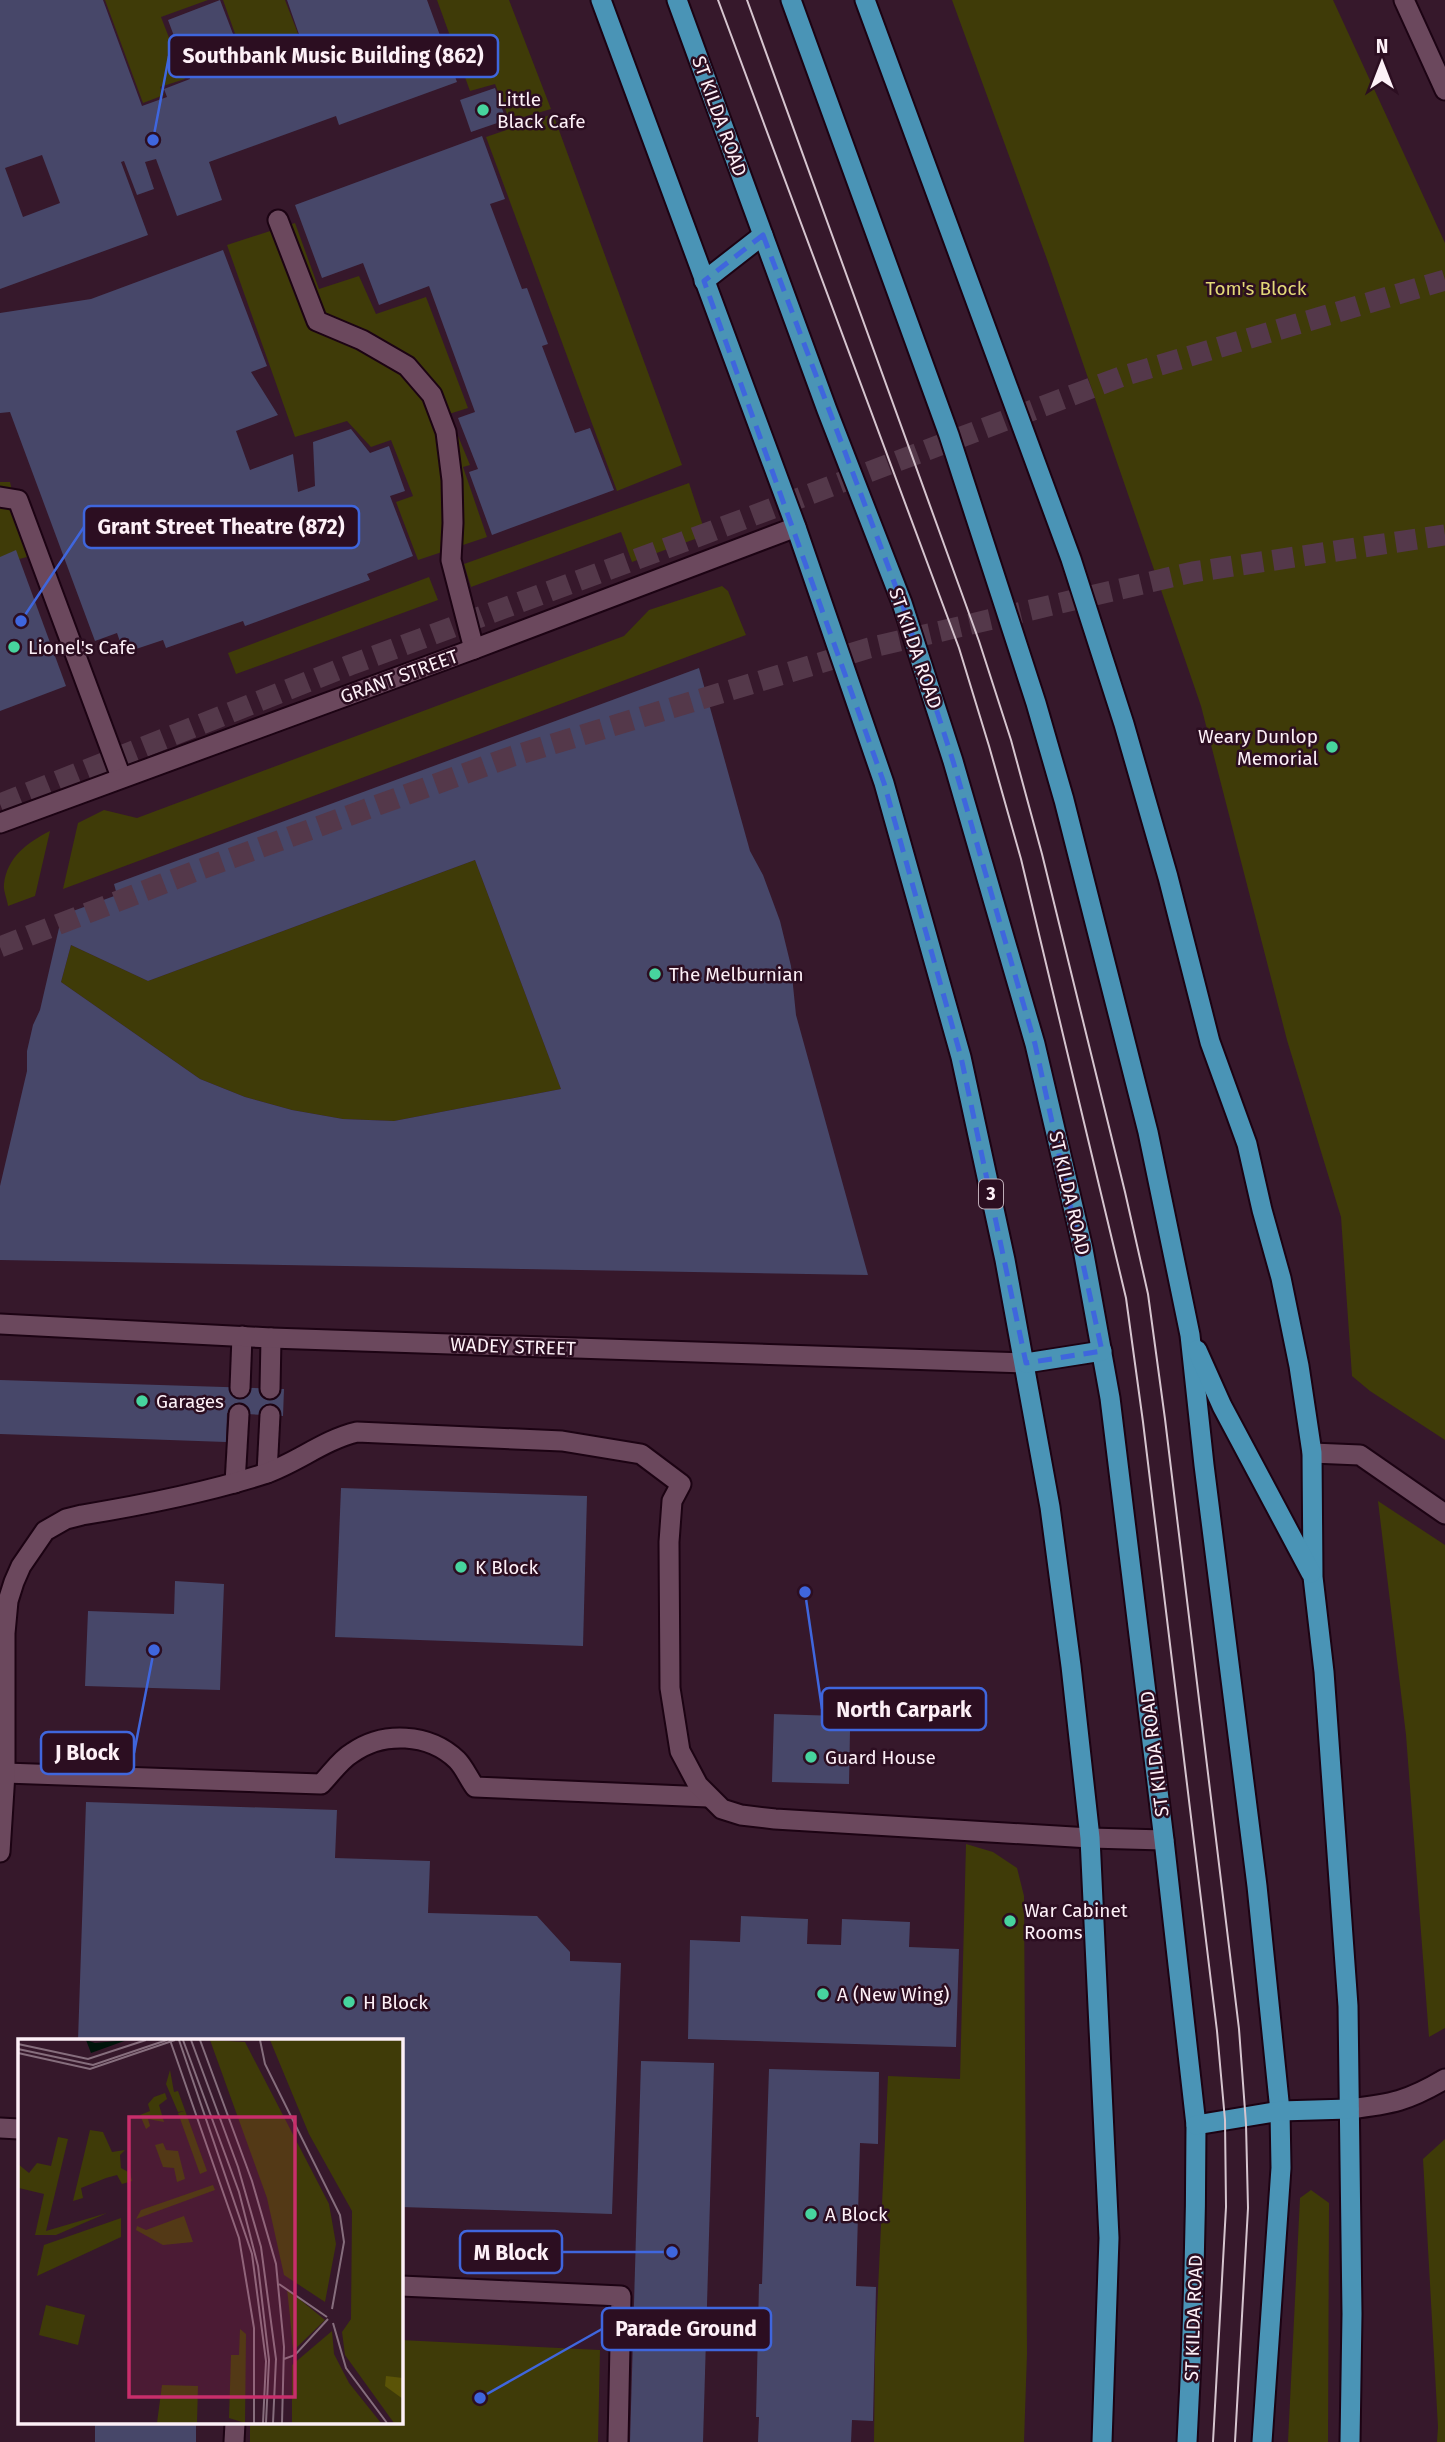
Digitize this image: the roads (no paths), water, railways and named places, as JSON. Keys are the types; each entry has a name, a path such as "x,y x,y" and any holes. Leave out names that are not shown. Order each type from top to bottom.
{"main road":[{"name":"3","path":"601,0 796,527 884,783 961,1057 1026,1363 1051,1507 1090,1838 1108,2238 1102,2442"},
{"name":"ST KILDA ROAD","path":"677,0 827,410 902,603 953,761 1035,1044 1074,1204 1102,1351 1125,1513 1196,2126 1193,2350 1186,2442"},
{"path":"791,0 949,435 1036,703 1064,800 1148,1132 1190,1335 1258,1899 1280,2110 1281,2168 1262,2442"},
{"path":"865,0 1071,559 1125,724 1210,1042 1247,1144 1281,1278 1299,1366 1312,1453 1313,1577 1324,1672 1346,1980 1352,2314 1350,2442"},
{"path":"704,281 763,235"},
{"path":"1190,1335 1222,1406 1313,1577"},
{"path":"1026,1363 1102,1351"},
{"path":"1196,2126 1280,2110 1349,2109"}],"street":[{"path":"1404,0 1445,90"},
{"path":"278,220 317,320 362,340 407,366 432,395 446,432 452,480 451,560 474,649"},
{"path":"0,497 18,500 121,777"},
{"name":"GRANT STREET","path":"0,822 474,649 796,527"},
{"name":"WADEY STREET","path":"0,1324 271,1338 1026,1363"},
{"path":"240,1388 242,1336"},
{"path":"270,1389 271,1338"},
{"path":"235,1483 239,1414"},
{"path":"267,1473 270,1415"},
{"path":"0,1852 5,1773 6,1615 14,1582 45,1531 66,1519 235,1483 267,1473 293,1463 332,1440 356,1432 562,1441 641,1454 681,1483 672,1502 669,1542 670,1688 680,1751 698,1785 722,1809 775,1819 1164,1840"},
{"path":"1312,1453 1360,1455 1445,1514"},
{"path":"5,1773 321,1784 349,1754 372,1741 407,1737 437,1746 458,1760 475,1787 708,1797"},
{"path":"1349,2109 1396,2103 1420,2094 1445,2079"},
{"path":"0,2128 18,2129"},
{"path":"402,2286 621,2296 618,2442"},
{"path":"234,2442 235,2424"}],"tunnel":[{"path":"0,804 350,665 1123,376 1445,280"},
{"path":"0,947 193,872 513,756 869,648 1193,572 1445,535"}],"tram line":[{"path":"718,0 959,648 1021,859 1126,1298 1217,2031 1225,2120 1226,2207 1213,2442"},
{"path":"747,0 979,641 1011,740 1042,854 1148,1294 1239,2029 1246,2124 1248,2208 1235,2442"}],"place":[{"name":"Little Black Cafe","path":"483,110"},
{"name":"Southbank Music Building (862)","path":"153,140"},
{"name":"Grant Street Theatre (872)","path":"21,621"},
{"name":"Lionel's Cafe","path":"14,647"},
{"name":"Weary Dunlop Memorial","path":"1332,747"},
{"name":"The Melburnian","path":"655,974"},
{"name":"Garages","path":"142,1401"},
{"name":"K Block","path":"461,1567"},
{"name":"North Carpark","path":"805,1592"},
{"name":"J Block","path":"154,1650"},
{"name":"Guard House","path":"811,1757"},
{"name":"War Cabinet Rooms","path":"1010,1921"},
{"name":"A (New Wing)","path":"823,1994"},
{"name":"H Block","path":"349,2002"},
{"name":"A Block","path":"811,2214"},
{"name":"M Block","path":"672,2252"},
{"name":"Parade Ground","path":"480,2398"}],"park label":[{"name":"Tom's Block","path":"1256,288"}]}
